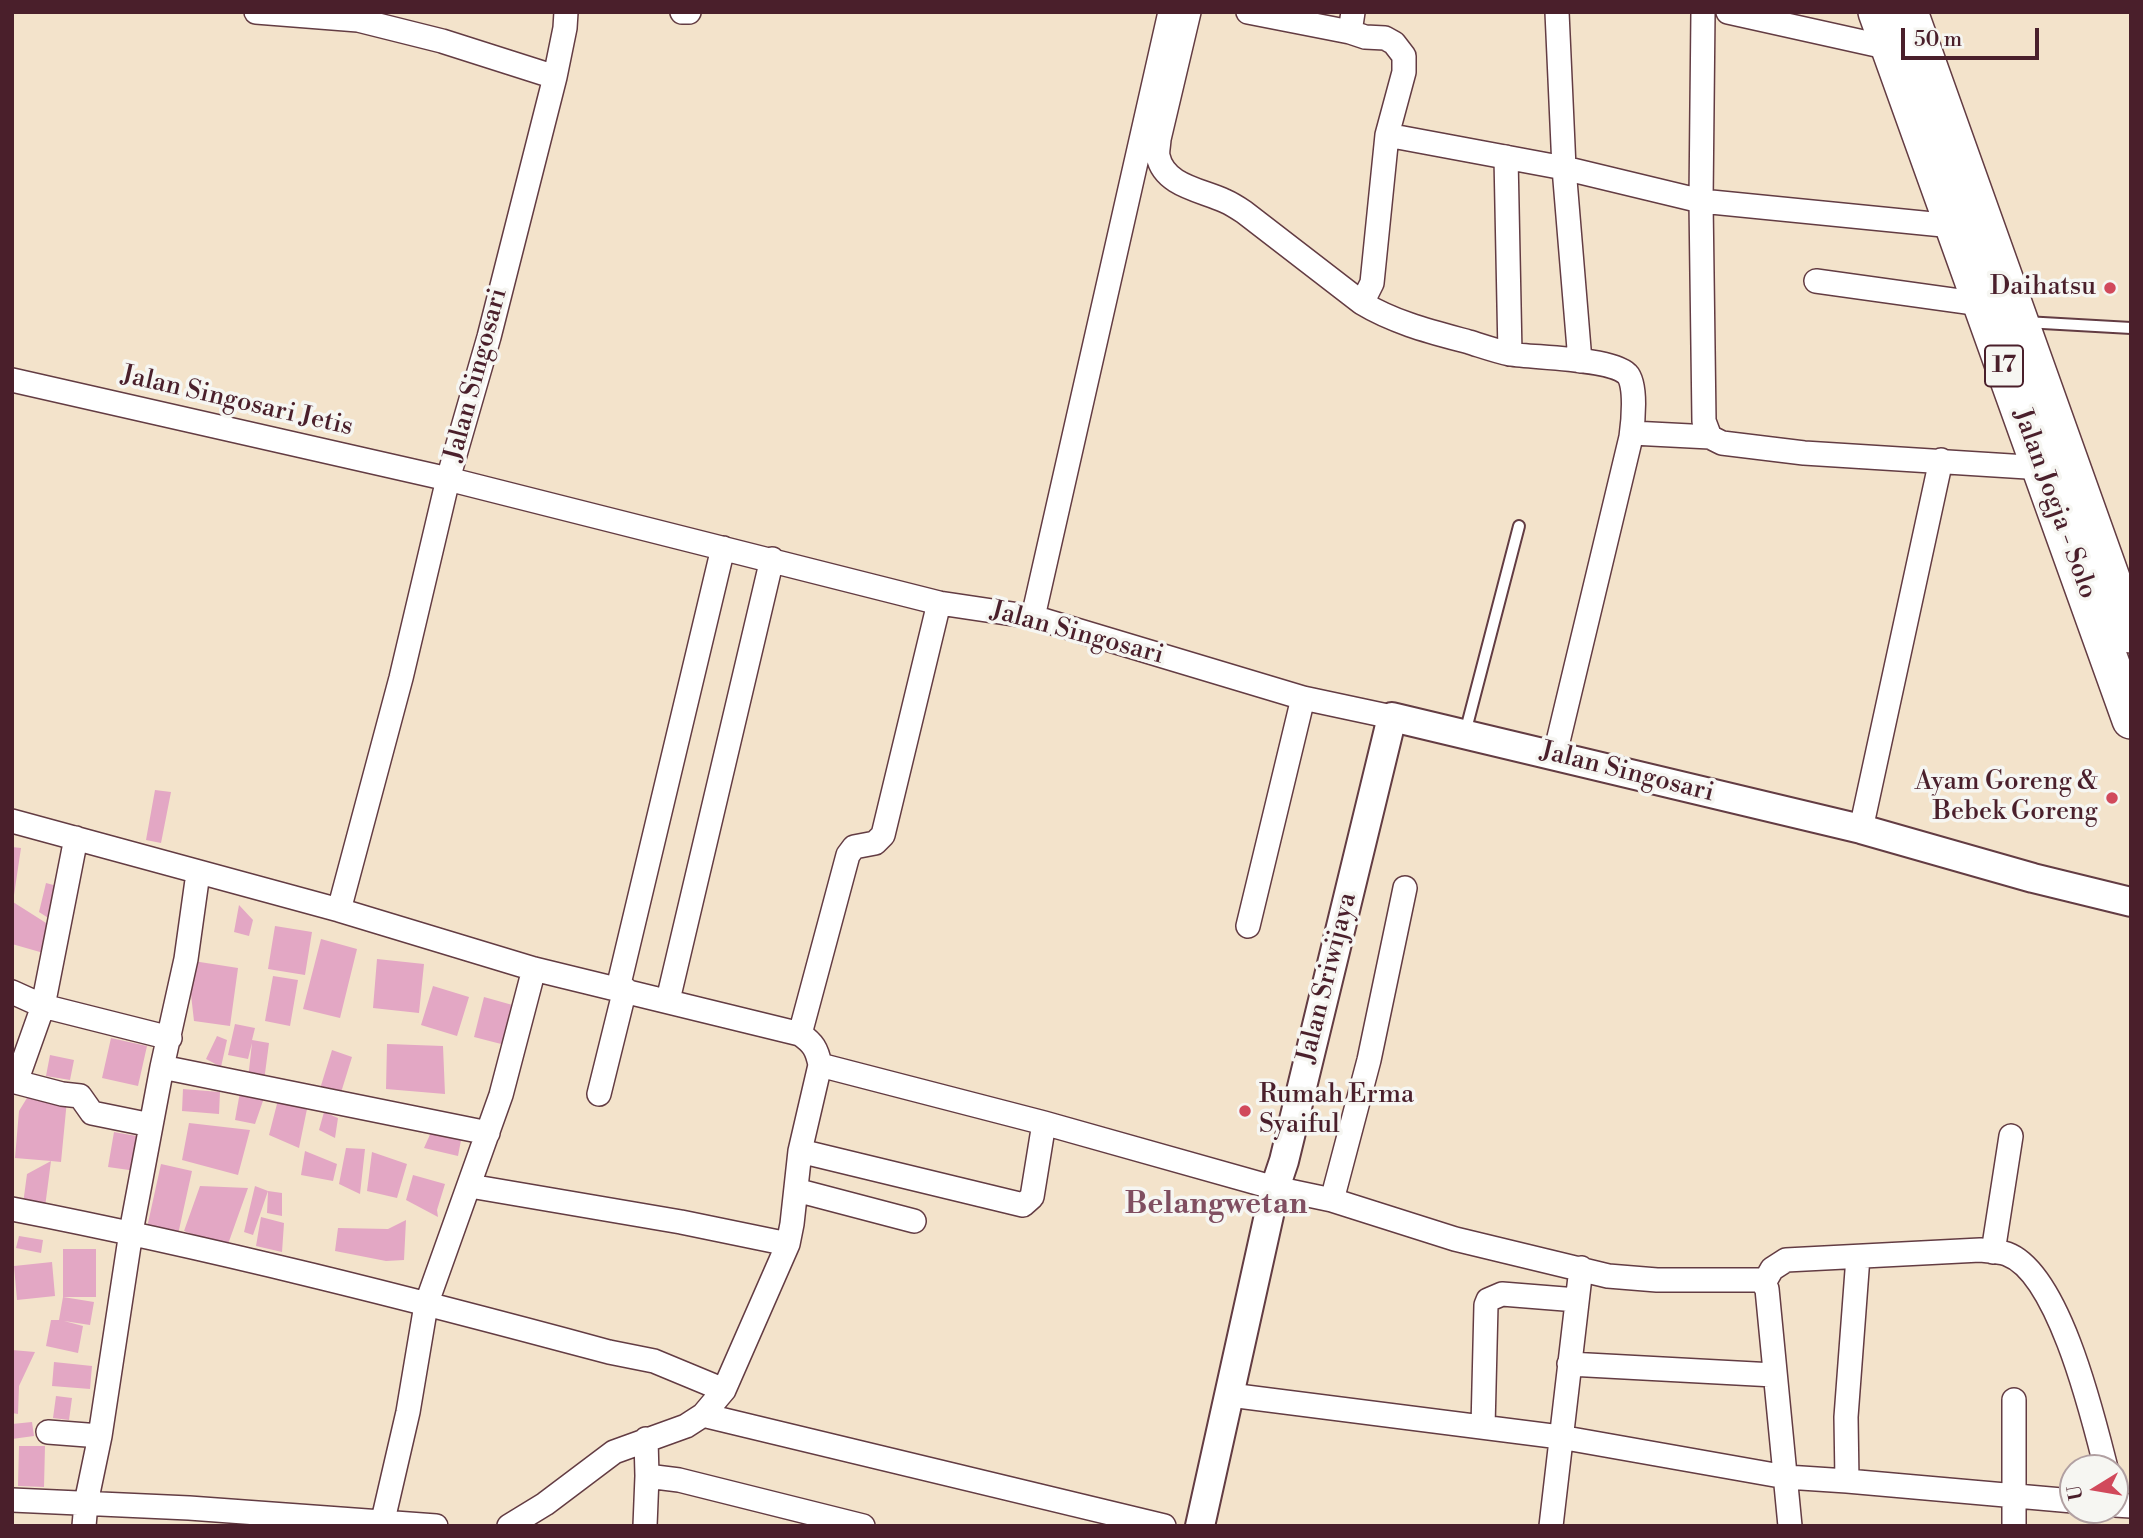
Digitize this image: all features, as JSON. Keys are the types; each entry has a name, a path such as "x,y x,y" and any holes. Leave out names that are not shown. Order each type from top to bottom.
{"highway":[{"name":"Jalan Jogja - Solo","path":"1877,12 1952,226 2043,468 2131,720"},
{"name":"Jalan Jogja - Solo","path":"1909,12 2131,634"}],"street":[{"path":"256,12 358,16 555,77"},
{"name":"Jalan Singosari","path":"566,12 555,77 489,337 448,479 939,603 1033,617 1303,698 1555,754 1861,829 2033,878 2131,902"},
{"path":"682,12 689,12"},
{"path":"1033,617 1170,12"},
{"path":"1189,12 1159,139 1158,156 1170,177 1180,184 1228,202 1244,212 1375,311 1423,329 1510,354 1619,368 1631,381 1634,407 1632,433 1555,754"},
{"path":"1248,12 1351,22 1365,37 1385,38 1394,43 1404,56 1404,72 1387,135 1372,283 1362,303"},
{"path":"1557,12 1564,169 1580,361"},
{"path":"1703,12 1701,201 1704,421 1710,438"},
{"path":"1728,12 1890,48"},
{"path":"1387,135 1564,169 1701,201 1952,226"},
{"path":"1506,157 1510,354"},
{"path":"1816,281 1981,304"},
{"name":"Jalan Singosari Jetis","path":"12,380 448,479"},
{"path":"1632,433 1710,438 1722,443 1804,453 2043,468"},
{"path":"1861,829 1941,460"},
{"path":"339,910 401,678 448,479"},
{"path":"599,1094 723,548"},
{"path":"668,1000 772,559"},
{"path":"800,1034 848,855 854,847 875,843 883,835 939,603"},
{"path":"1248,926 1303,698"},
{"name":"Jalan Sriwijaya","path":"1200,1526 1275,1188 1392,717"},
{"path":"12,821 339,910 534,969 621,988 800,1034 816,1048 820,1065 800,1151 788,1244 724,1390 703,1415 686,1426 614,1452 545,1504 509,1526"},
{"path":"76,838 43,1006 14,1081 80,1096 92,1113 151,1125"},
{"path":"85,1514 100,1436 131,1232 162,1067 186,959 198,873"},
{"path":"1332,1200 1369,1060 1405,888"},
{"path":"383,1520 408,1412 426,1305 501,1095 534,969"},
{"path":"12,992 43,1006 170,1038"},
{"path":"820,1065 1044,1123 1275,1188 1332,1200 1455,1239 1608,1276 1657,1280 1755,1279 1764,1283 1767,1289 1790,1526"},
{"path":"162,1067 488,1133"},
{"path":"800,1151 1023,1206 1031,1197 1044,1123"},
{"path":"1993,1252 2011,1136"},
{"path":"470,1186 681,1222 788,1244"},
{"path":"796,1190 914,1222"},
{"path":"12,1209 131,1232 262,1262 654,1362 724,1390"},
{"path":"1764,1283 1772,1269 1786,1261 1980,1250 2007,1254 2029,1271 2047,1293 2065,1331 2102,1454"},
{"path":"1847,1481 1846,1417 1858,1257"},
{"path":"1551,1526 1581,1268"},
{"path":"1483,1427 1488,1300 1502,1294 1577,1300"},
{"path":"1569,1364 1774,1375"},
{"path":"1230,1395 1560,1437 1786,1478 2059,1500"},
{"path":"2014,1400 2014,1526"},
{"path":"703,1415 1164,1526"},
{"path":"48,1432 100,1436"},
{"path":"645,1526 646,1439"},
{"path":"647,1476 679,1480 863,1526"},
{"path":"12,1500 85,1514 383,1520 436,1526"}],"lane":[{"path":"2020,322 2131,328"},
{"path":"1465,733 1519,526"}],"building":[{"path":"155,790 171,792 161,843 146,840"},
{"path":"12,847 21,848 14,895 12,895"},
{"path":"46,883 61,887 53,921 39,912"},
{"path":"13,902 54,928 47,954 12,944"},
{"path":"239,905 253,920 249,936 234,932"},
{"path":"275,926 312,932 305,975 268,969"},
{"path":"321,939 357,949 340,1018 303,1009"},
{"path":"377,959 424,964 419,1013 373,1008"},
{"path":"187,960 238,968 230,1026 194,1021"},
{"path":"273,976 298,980 290,1026 265,1021"},
{"path":"433,986 469,997 457,1036 421,1025"},
{"path":"484,997 516,1006 505,1045 474,1037"},
{"path":"235,1024 255,1028 252,1040 269,1043 264,1081 248,1079 252,1043 248,1059 228,1055"},
{"path":"217,1036 227,1040 221,1067 206,1059"},
{"path":"111,1038 147,1046 138,1086 102,1078"},
{"path":"387,1044 443,1046 445,1094 386,1089"},
{"path":"332,1050 352,1057 339,1099 319,1092"},
{"path":"50,1055 74,1060 70,1080 46,1076"},
{"path":"183,1089 220,1092 219,1114 182,1111"},
{"path":"240,1092 265,1095 255,1124 235,1120"},
{"path":"30,1093 67,1100 61,1162 15,1158 19,1111"},
{"path":"278,1100 307,1109 299,1148 269,1135"},
{"path":"324,1112 338,1118 335,1138 319,1130"},
{"path":"189,1123 250,1130 238,1175 182,1160"},
{"path":"432,1130 462,1135 458,1156 424,1148"},
{"path":"114,1132 142,1137 136,1171 108,1167"},
{"path":"346,1148 365,1149 360,1194 339,1184"},
{"path":"305,1151 337,1164 333,1181 301,1175"},
{"path":"372,1152 407,1164 397,1198 367,1191"},
{"path":"51,1161 45,1207 23,1204 27,1174"},
{"path":"161,1164 192,1171 177,1239 146,1232"},
{"path":"413,1175 445,1184 437,1210 438,1217 406,1200"},
{"path":"200,1186 248,1188 227,1247 184,1231"},
{"path":"255,1186 268,1191 253,1235 244,1232"},
{"path":"268,1191 282,1193 282,1216 267,1213"},
{"path":"261,1217 284,1223 282,1252 256,1246"},
{"path":"406,1220 404,1260 386,1261 335,1251 338,1228 388,1229"},
{"path":"19,1236 43,1240 41,1253 16,1248"},
{"path":"63,1249 96,1249 96,1297 63,1297"},
{"path":"52,1262 55,1296 17,1300 14,1266"},
{"path":"63,1297 94,1302 90,1325 64,1321 83,1326 78,1353 46,1346 51,1320 59,1320"},
{"path":"12,1350 35,1352 19,1386 18,1414 12,1413"},
{"path":"54,1362 92,1366 90,1389 52,1386"},
{"path":"56,1396 72,1398 69,1420 53,1418"},
{"path":"32,1422 34,1436 12,1439 12,1424"},
{"path":"19,1446 45,1446 44,1487 18,1486"}],"place":[{"name":"Daihatsu","path":"2110,288"},
{"name":"Ayam Goreng & Bebek Goreng","path":"2112,798"},
{"name":"Rumah Erma Syaiful","path":"1245,1111"}],"district":[{"name":"Belangwetan","path":"1216,1206"}]}
